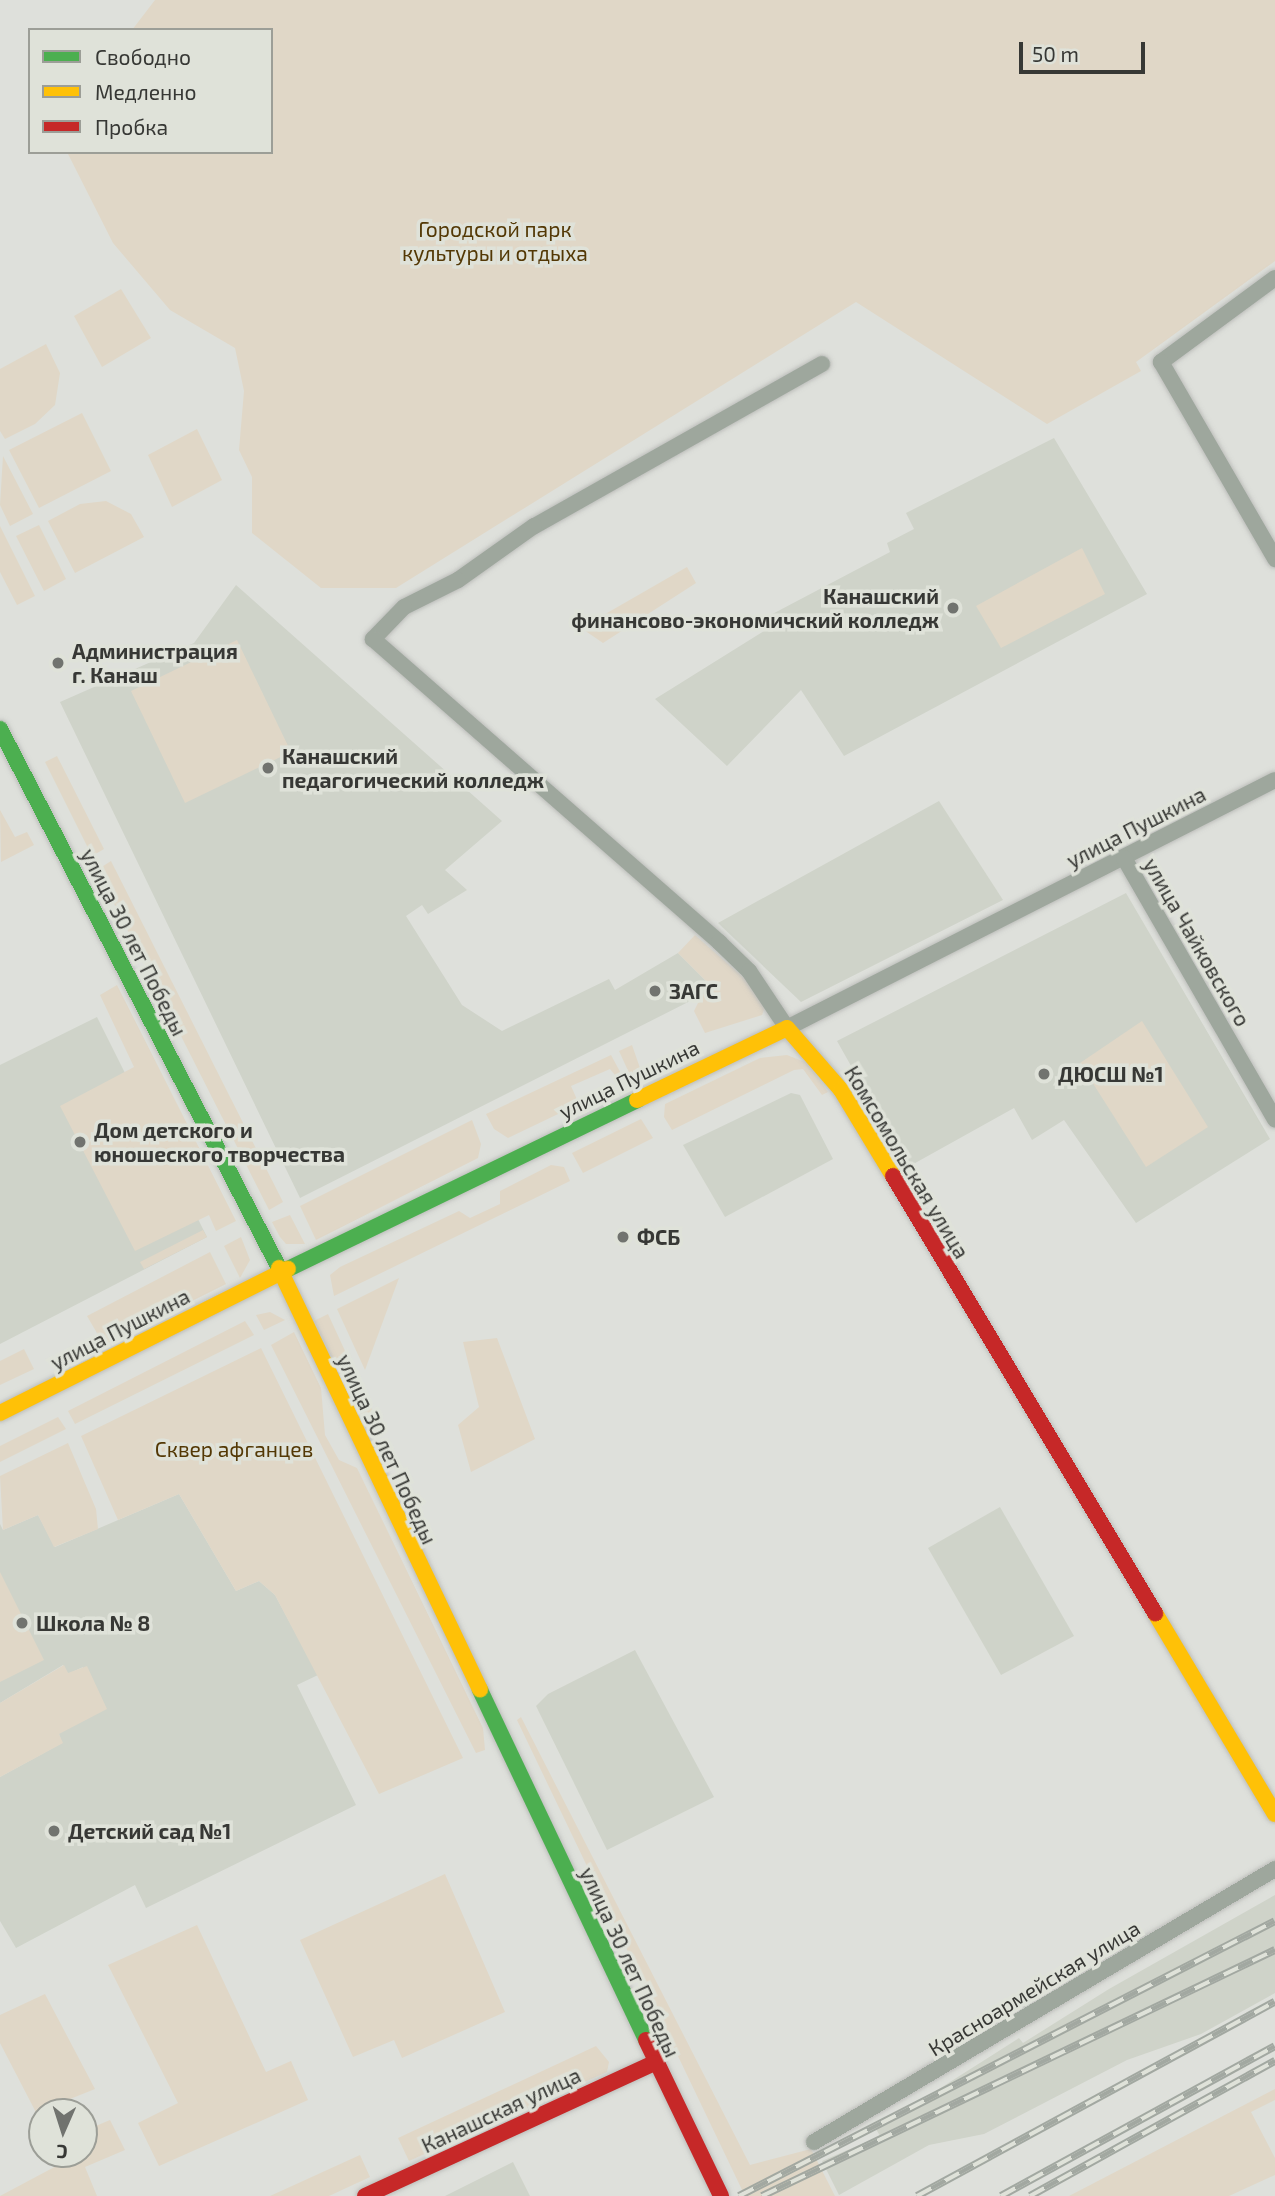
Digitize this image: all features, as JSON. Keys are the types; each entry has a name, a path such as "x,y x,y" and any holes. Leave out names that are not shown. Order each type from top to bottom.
{"main road":[{"name":"улица 30 лет Победы","path":"0,729 281,1272 654,2063 721,2196"},
{"name":"улица Пушкина","path":"0,1413 281,1272 787,1028"},
{"name":"Комсомольская улица","path":"787,1028 841,1090 1275,1814"},
{"name":"Канашская улица","path":"365,2196 654,2063"}],"street":[{"path":"1275,278 1161,362 1275,559"},
{"name":"Комсомольская улица","path":"787,1028 750,971 373,639 404,607 458,580 534,526 822,364"},
{"name":"улица Пушкина","path":"787,1028 1275,780"},
{"name":"улица Чайковского","path":"1124,858 1275,1120"},
{"name":"Красноармейская улица","path":"814,2142 1273,1868"}],"shaded area":[{"name":"Канашский финансово-экономичский колледж","path":"1054,438 1147,594 844,756 801,690 727,766 655,699 764,631 759,621 890,552 887,543 914,529 906,513"},
{"name":"Канашский педагогический колледж","path":"236,585 502,821 445,870 467,890 428,914 422,905 406,916 462,1005 502,1031 609,979 615,990 678,953 714,989 300,1198 60,702 194,643"},
{"path":"939,801 1003,900 801,1002 718,923"},
{"name":"ДЮСШ №1","path":"1126,893 1270,1139 1136,1223 1064,1120 1032,1140 1014,1108 908,1167 837,1041"},
{"name":"Дом детского и юношеского творчества","path":"97,1017 207,1237 0,1344 0,1065"},
{"path":"791,1093 800,1095 833,1159 725,1217 683,1145"},
{"path":"179,1494 236,1591 259,1581 275,1595 318,1675 297,1685 356,1805 146,1908 135,1885 16,1948 0,1921 0,1777 62,1743 59,1734 83,1667 68,1674 63,1665 0,1703 0,1524 3,1530 38,1515 55,1547"},
{"path":"1000,1507 1074,1636 1001,1675 928,1548"},
{"path":"635,1650 714,1797 607,1850 536,1706 548,1694"},
{"path":"1275,1895 1275,1993 1201,2034 1127,2060 984,2134 929,2145 839,2195 822,2161 880,2136 876,2129 1019,2038 1023,2043 1109,1989"},
{"path":"513,2162 530,2196 445,2196"}],"green space":[{"name":"Городской парк культуры и отдыха","path":"155,0 1275,0 1275,261 1136,362 1141,371 1047,424 856,302 396,588 321,588 252,533 252,477 239,450 244,391 235,348 170,310 113,243 68,154 273,154 273,28 134,28"},
{"path":"121,289 151,338 102,367 74,316"},
{"path":"46,344 60,373 55,405 35,424 5,439 0,431 0,369"},
{"path":"82,413 111,471 39,508 9,450"},
{"path":"197,429 222,480 172,507 148,455"},
{"path":"3,456 33,514 10,526 0,505"},
{"path":"106,501 131,514 144,537 75,573 48,521 80,504"},
{"path":"39,525 66,579 44,591 16,536"},
{"path":"0,526 35,596 17,605 0,572"},
{"path":"1082,548 1105,594 1001,648 976,606"},
{"path":"687,567 696,583 603,643 581,628"},
{"path":"237,640 291,752 185,803 131,691"},
{"path":"57,756 104,849 92,856 45,762"},
{"path":"0,810 15,837 27,832 34,845 1,862"},
{"path":"111,861 283,1202 269,1210 97,870"},
{"path":"695,935 768,999 762,1015 705,1033 694,1011 702,995 714,989 678,953"},
{"path":"117,985 236,1221 216,1231 209,1215 135,1251 60,1106 134,1067 100,995"},
{"path":"1142,1021 1208,1127 1146,1167 1080,1063"},
{"path":"632,1045 640,1068 630,1075 619,1051"},
{"path":"611,1055 624,1079 619,1080 610,1069 571,1086 579,1104 508,1138 494,1129 486,1114"},
{"path":"787,1055 807,1063 828,1092 822,1095 803,1069 794,1070 672,1130 664,1117 665,1104 760,1058"},
{"path":"641,1119 653,1138 583,1173 572,1153"},
{"path":"472,1120 481,1144 478,1158 316,1240 300,1206"},
{"path":"551,1165 564,1167 570,1181 334,1296 330,1275 340,1267 459,1211 470,1218 500,1204 500,1191"},
{"path":"290,1215 305,1244 286,1244 272,1222"},
{"path":"203,1230 207,1237 144,1269 140,1262"},
{"path":"241,1237 250,1260 240,1278 224,1246"},
{"path":"210,1252 226,1284 104,1345 87,1316"},
{"path":"399,1278 365,1370 337,1309"},
{"path":"270,1312 285,1320 264,1330 256,1315"},
{"path":"328,1314 376,1418 364,1423 314,1321"},
{"path":"245,1321 254,1335 75,1424 68,1411"},
{"path":"294,1332 321,1388 325,1435 339,1460 357,1468 483,1728 485,1750 476,1753 271,1345"},
{"path":"497,1338 535,1439 471,1472 458,1425 479,1407 463,1342"},
{"name":"Сквер афганцев","path":"261,1348 463,1758 379,1794 275,1595 259,1581 236,1591 179,1494 118,1520 81,1436"},
{"path":"24,1349 34,1369 0,1385 0,1361"},
{"path":"58,1417 66,1429 0,1462 0,1446"},
{"path":"68,1443 96,1509 98,1529 54,1547 38,1515 3,1530 0,1476"},
{"path":"0,1572 44,1660 0,1682"},
{"path":"64,1665 68,1673 87,1666 107,1709 59,1734 63,1743 0,1777 0,1703"},
{"path":"521,1717 750,2165 811,2149 835,2196 745,2196 517,1720"},
{"path":"445,1874 505,2012 402,2058 394,2040 353,2057 300,1940"},
{"path":"197,1925 266,2072 291,2061 308,2100 159,2166 138,2123 178,2103 108,1965"},
{"path":"45,1994 95,2089 72,2098 29,2098 0,2043 0,2015"},
{"path":"596,2046 609,2062 607,2072 409,2161 398,2138"},
{"path":"1275,2089 1275,2100 1251,2112 1275,2158 1275,2175 1229,2196 1069,2196"},
{"path":"110,2120 125,2150 98,2161 98,2125"},
{"path":"360,2155 370,2177 329,2196 270,2196"},
{"path":"53,2168 85,2168 97,2196 0,2196"}],"railway":[{"path":"739,2196 1275,1921"},
{"path":"762,2196 1275,1950"},
{"path":"917,2196 1275,2002"},
{"path":"1001,2196 1275,2046"},
{"path":"1030,2196 1275,2061"}],"traffic: fast":[{"path":"0,729 279,1268"},
{"path":"288,1269 637,1100"},
{"path":"480,1690 646,2040"}],"traffic: slow":[{"path":"637,1100 787,1028 841,1090 893,1176"},
{"path":"279,1268 480,1690"},
{"path":"0,1413 288,1269"},
{"path":"1155,1613 1275,1814"}],"traffic: jam":[{"path":"893,1176 1155,1613"},
{"path":"646,2040 721,2196"},
{"path":"365,2196 654,2063"}],"place":[{"name":"Канашский финансово-экономичский колледж","path":"953,608"},
{"name":"Администрация г. Канаш","path":"58,663"},
{"name":"Канашский педагогический колледж","path":"268,768"},
{"name":"ЗАГС","path":"655,991"},
{"name":"ДЮСШ №1","path":"1044,1074"},
{"name":"Дом детского и юношеского творчества","path":"80,1142"},
{"name":"ФСБ","path":"623,1237"},
{"name":"Школа № 8","path":"22,1623"},
{"name":"Детский сад №1","path":"54,1831"}]}
